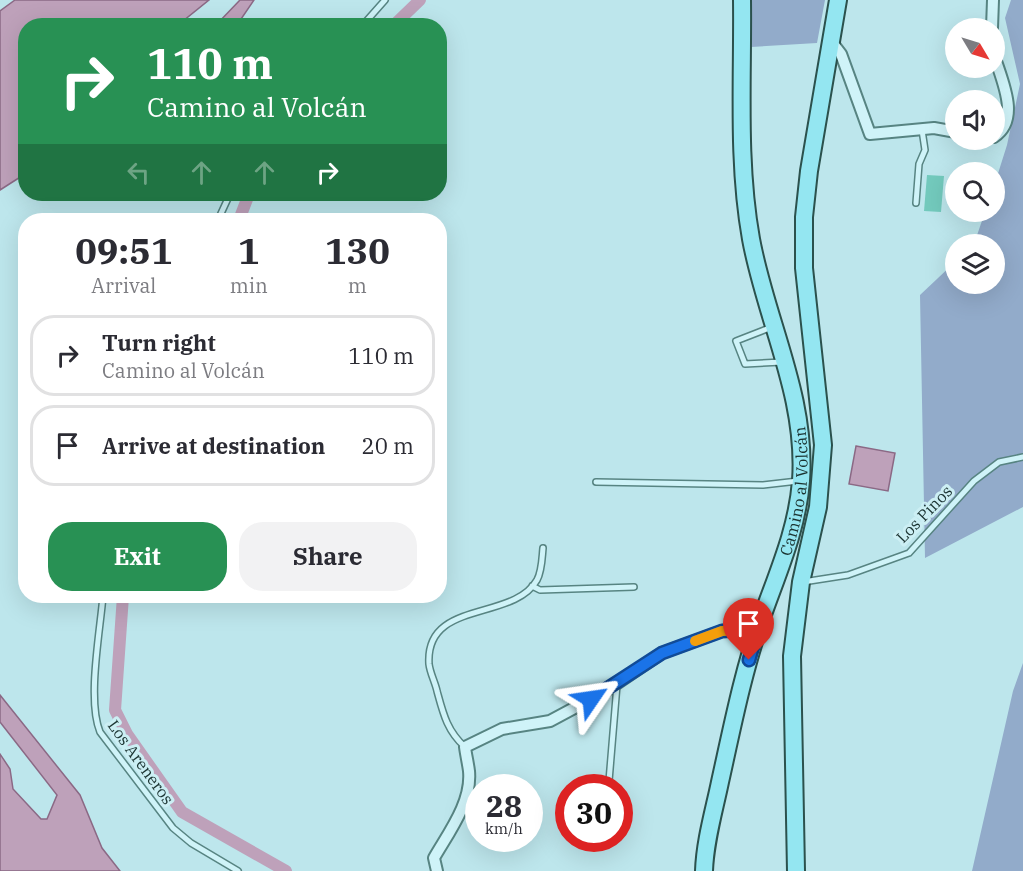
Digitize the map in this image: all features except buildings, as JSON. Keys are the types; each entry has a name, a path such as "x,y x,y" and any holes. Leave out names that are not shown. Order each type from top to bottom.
{"main road":[{"name":"Camino al Volcán","path":"704,871 707,842 729,743 761,620 789,545 801,480 799,418 786,363 757,268 746,208 742,0"},
{"name":"Camino al Volcán","path":"796,871 791,676 793,637 801,582 818,507 823,445 804,268 804,217 838,0"}],"street":[{"path":"992,18 993,0"},
{"path":"831,41 841,54 870,134 922,129 945,131"},
{"path":"1005,94 1009,119 1005,127"},
{"path":"437,871 434,858 458,816 467,789 469,772 465,747 502,729 550,721 617,683 662,653 722,631 740,630 761,620"}],"lane":[{"path":"369,18 385,0"},
{"path":"916,203 919,165 925,150 922,129"},
{"path":"773,326 736,341 742,362 786,363"},
{"name":"Los Pinos","path":"801,582 848,575 909,553 974,481 999,462 1023,457"},
{"path":"596,482 763,485 801,480"},
{"path":"465,747 447,726 429,664 433,643 449,621 517,599 538,578 543,548"},
{"path":"532,586 540,590 634,587"},
{"name":"Los Areneros","path":"102,603 94,701 95,721 100,732 173,828 191,843 238,871"},
{"path":"610,774 617,683"}],"shaded area":[{"path":"15,0 209,0 187,18 18,18 18,178 0,190 0,11"},
{"path":"240,0 254,0 242,18 223,18"},
{"path":"750,0 825,0 817,43 751,47"},
{"path":"1011,0 1023,0 1023,507 925,558 920,295 945,271 945,294 1005,294 1005,234 977,234 982,222 1005,222 1005,162 1002,162 1020,84 1005,18"},
{"path":"856,446 895,453 888,491 849,484"},
{"path":"1023,663 1023,871 972,871 1013,691"},
{"path":"0,695 80,795 102,848 120,871 0,871 0,754 10,769 13,789 41,819 47,819 57,795 0,722"}],"waterway":[{"path":"401,18 420,0"},
{"path":"242,213 246,201"},
{"path":"123,603 115,710 127,734 182,812 286,871"}],"slow traffic":[{"path":"695,641 722,631 740,630"}],"route":[{"path":"591,699 662,653 722,631 740,630 761,620 749,660"}]}
